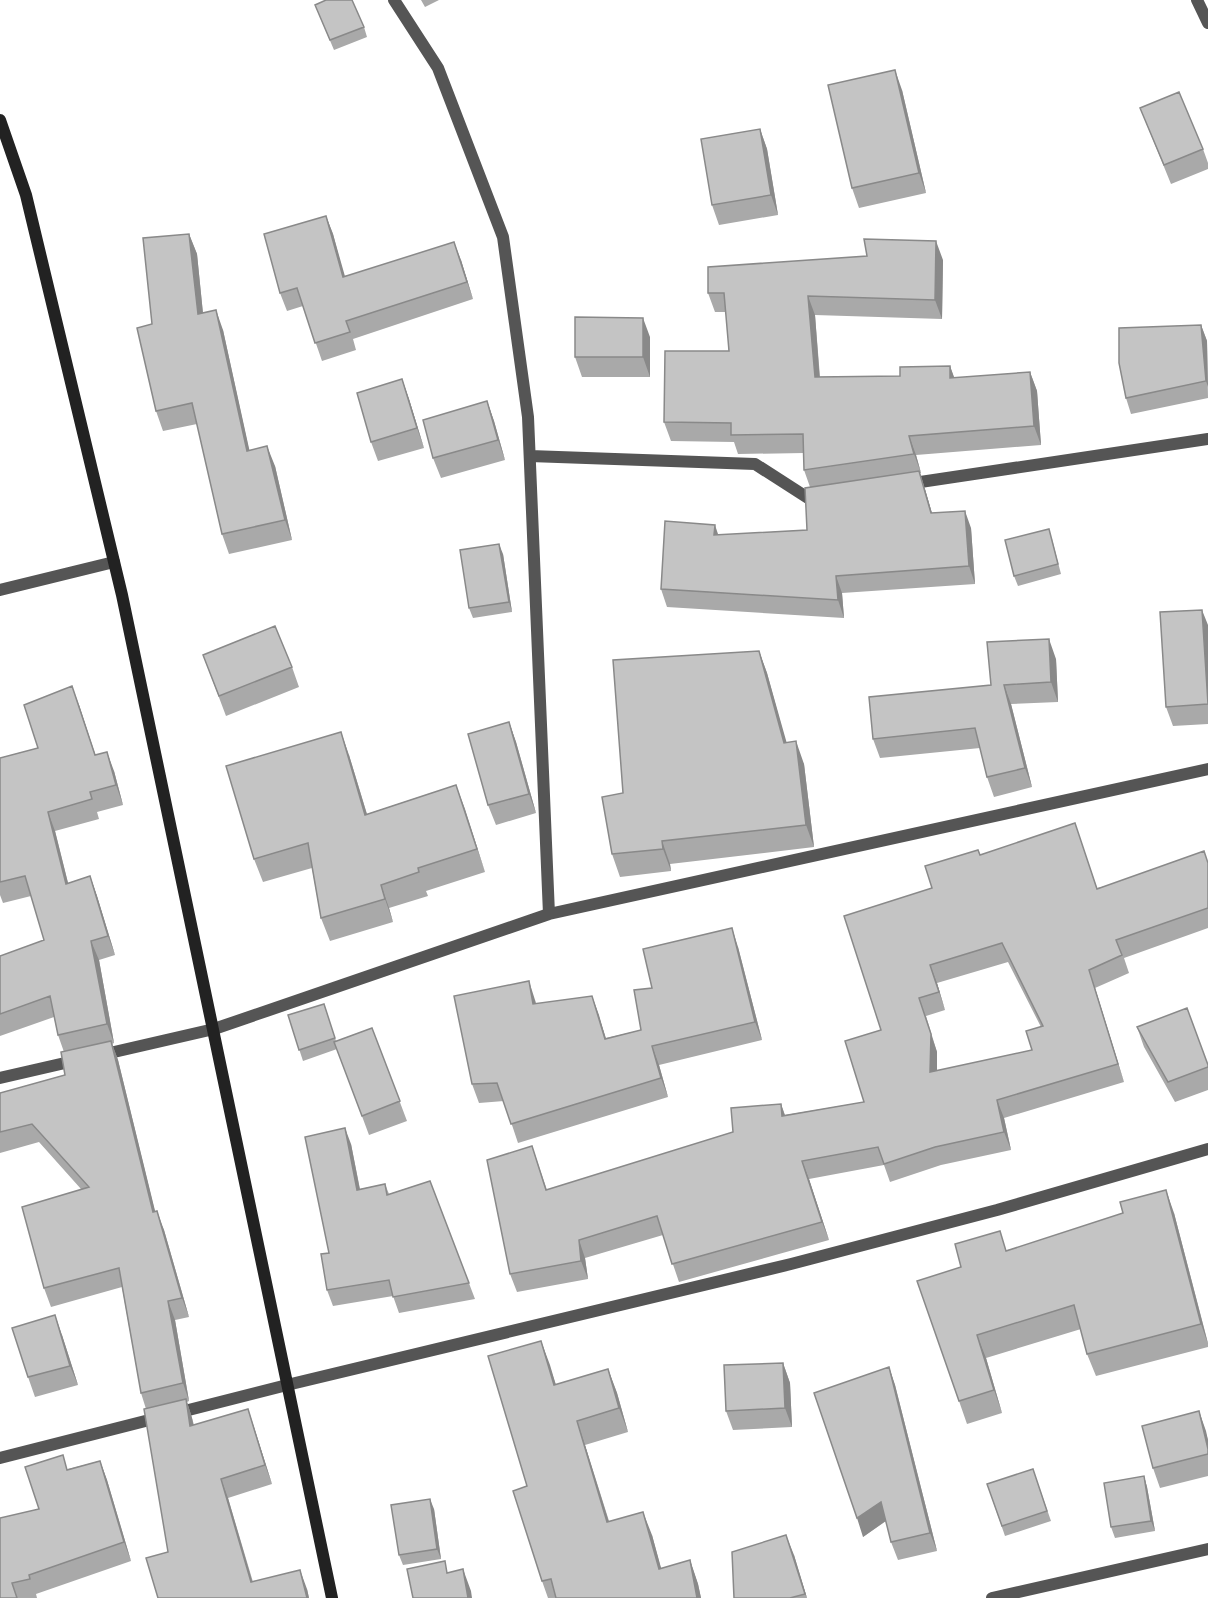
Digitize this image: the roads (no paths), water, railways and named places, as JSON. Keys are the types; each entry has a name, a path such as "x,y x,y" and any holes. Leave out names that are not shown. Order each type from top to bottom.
{"street":[{"path":"394,0 438,68 503,237 528,417 549,914"},
{"path":"1197,0 1208,23"},
{"path":"0,120 26,195 114,562 332,1598"},
{"path":"890,486 1208,439"},
{"path":"530,456 755,464 808,498 831,495"},
{"path":"0,590 114,562"},
{"path":"0,1078 214,1029 549,914 1208,769"},
{"path":"0,1458 286,1385 791,1264 998,1210 1208,1149"},
{"path":"992,1598 1208,1548"}]}
